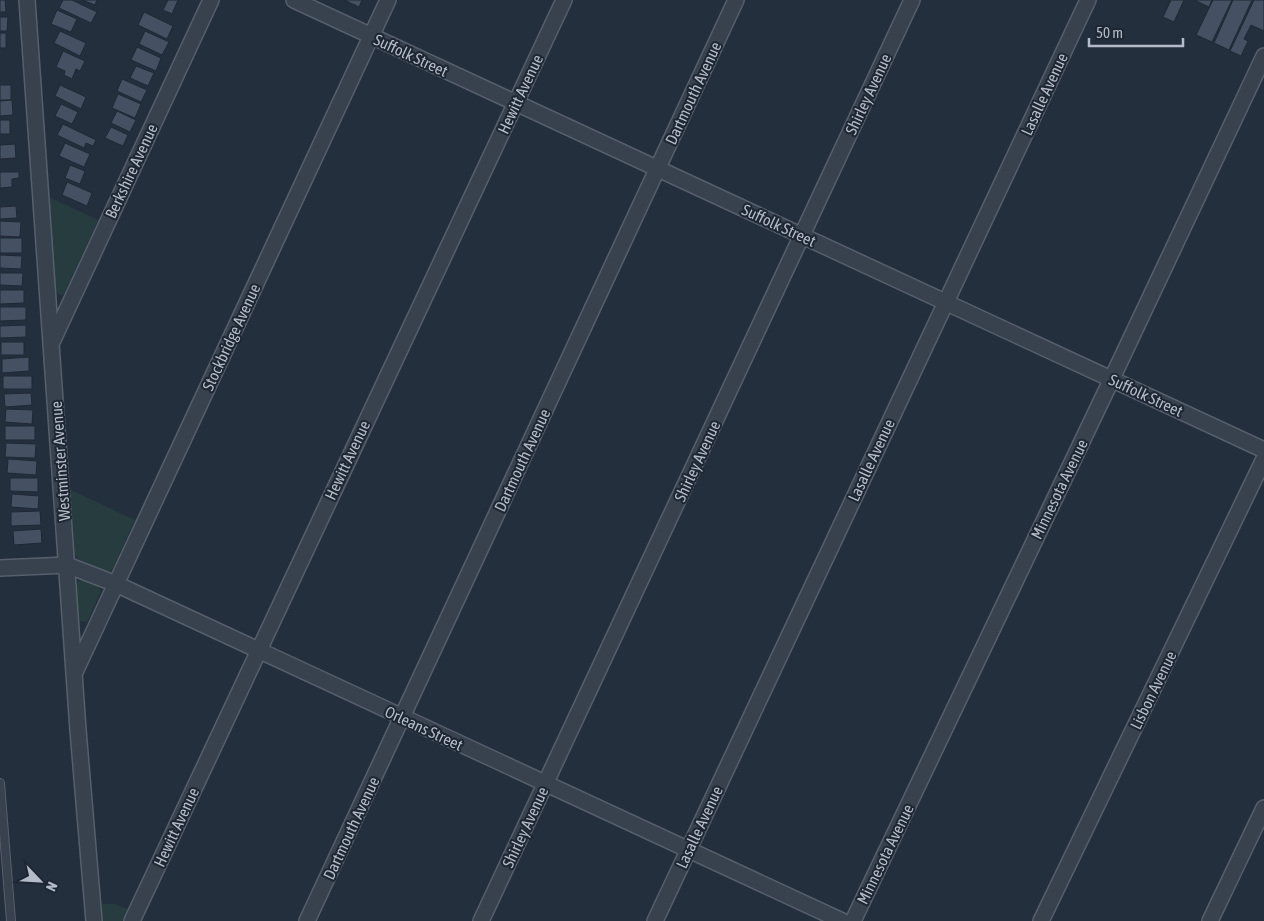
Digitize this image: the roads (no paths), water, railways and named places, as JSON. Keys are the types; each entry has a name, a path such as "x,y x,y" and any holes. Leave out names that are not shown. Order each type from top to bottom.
{"street":[{"name":"Berkshire Avenue","path":"51,343 211,0"},
{"name":"Suffolk Street","path":"294,0 1264,450"},
{"name":"Stockbridge Avenue","path":"75,673 388,0"},
{"name":"Hewitt Avenue","path":"132,921 564,0"},
{"name":"Dartmouth Avenue","path":"307,921 736,0"},
{"name":"Shirley Avenue","path":"481,921 912,0"},
{"name":"Lasalle Avenue","path":"655,921 1088,0"},
{"name":"Westminster Avenue","path":"30,4 51,343 94,921"},
{"name":"Minnesota Avenue","path":"853,921 1264,56"},
{"name":"Lisbon Avenue","path":"1042,921 1264,459"},
{"name":"Orleans Street","path":"0,568 67,565 116,584 842,921"},
{"path":"1210,921 1264,808"}],"lane":[{"path":"0,783 10,921"}]}
